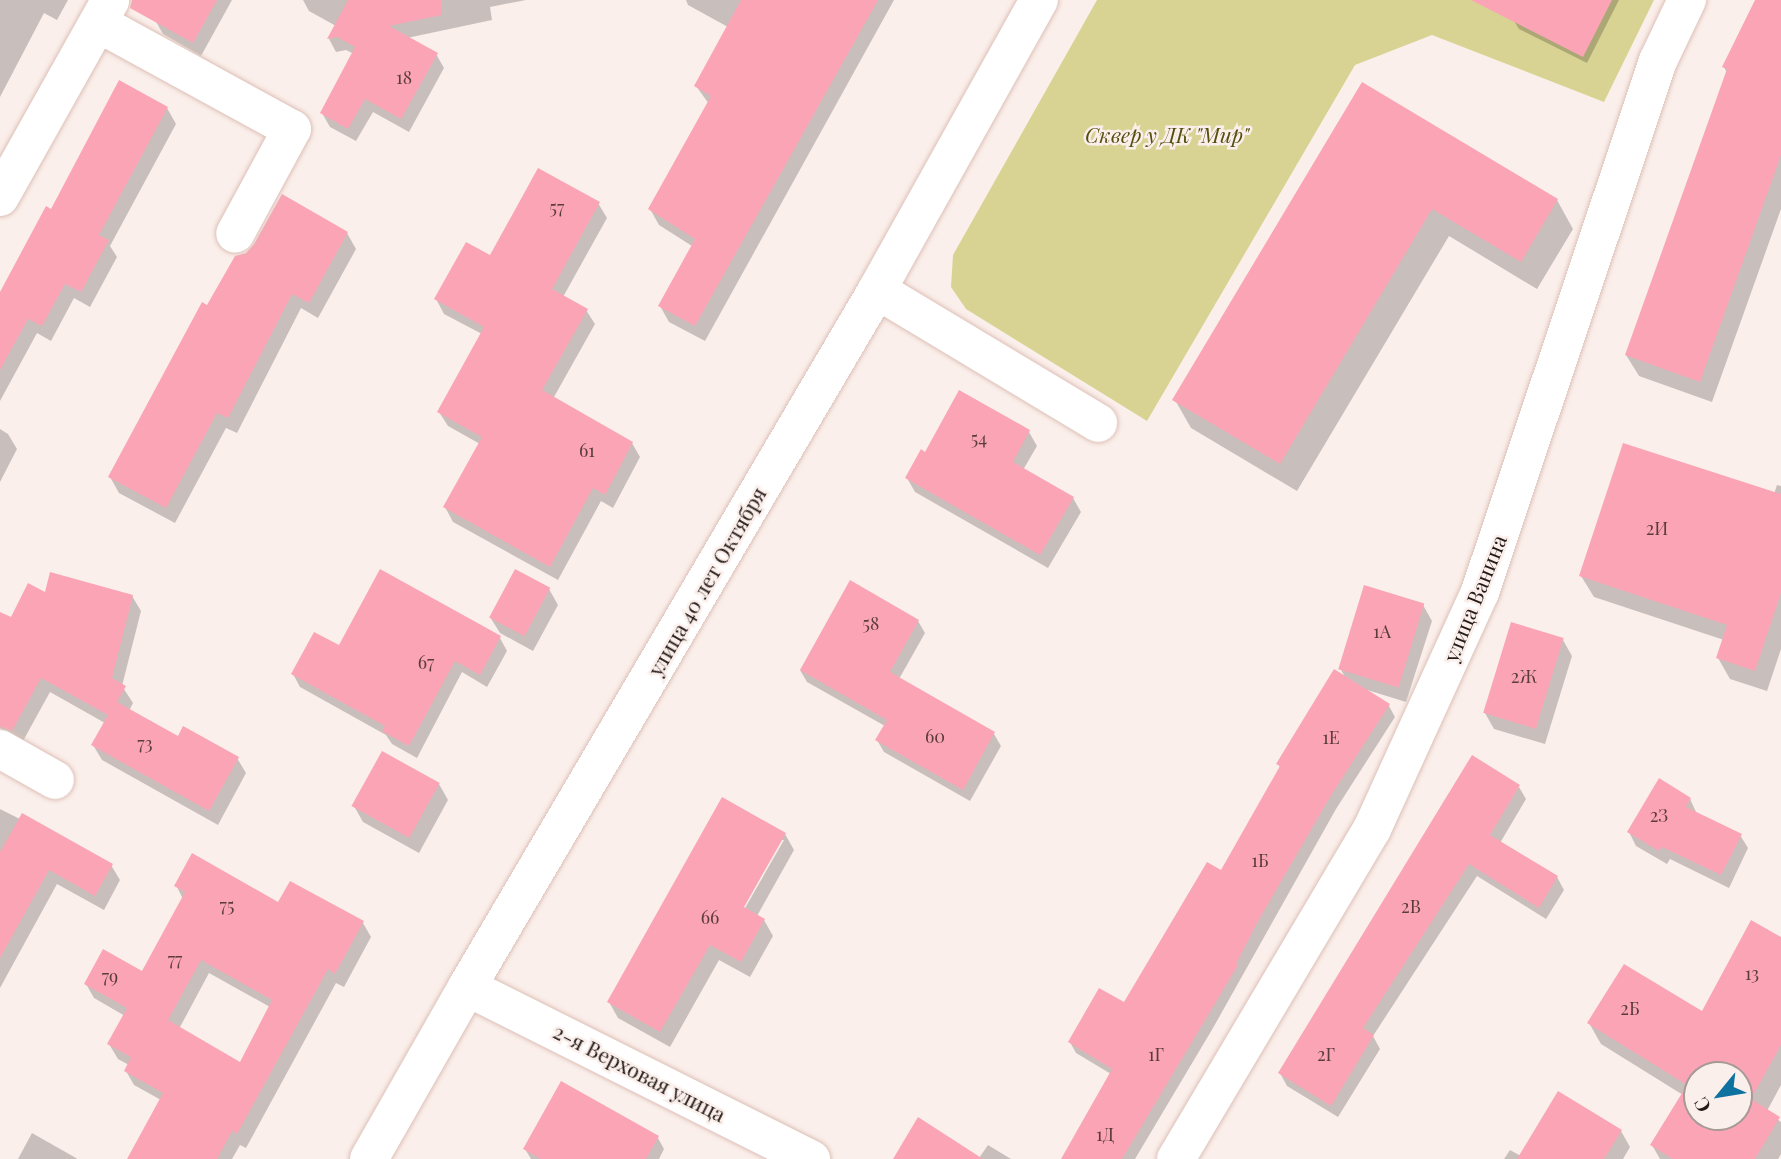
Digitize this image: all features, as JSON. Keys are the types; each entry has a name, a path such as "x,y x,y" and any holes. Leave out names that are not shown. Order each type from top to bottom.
{"street":[{"name":"улица 40 лет Октября","path":"369,1159 467,987 877,290 1039,0"},
{"name":"улица Ванина","path":"1176,1159 1372,829 1480,592 1658,61 1687,0"},
{"path":"0,198 104,12 292,129 235,234"},
{"path":"877,290 1098,423"},
{"path":"0,749 55,780"},
{"name":"2-я Верховая улица","path":"467,987 811,1159"}],"green space":[{"name":"Сквер у ДК \"Мир\"","path":"1097,0 1654,0 1604,102 1432,35 1355,65 1147,421 966,309 951,287 953,255"}],"building":[{"path":"132,0 217,0 193,43 130,8"},
{"path":"348,0 441,0 442,15 389,26 438,53 401,119 365,99 348,129 320,113 355,47 337,37 327,39"},
{"path":"741,0 878,0 695,326 658,306 695,239 648,209 711,96 694,86"},
{"path":"1471,0 1612,0 1583,57"},
{"path":"1755,0 1781,0 1781,155 1700,382 1625,355 1727,69 1722,67"},
{"path":"119,80 168,107 99,235 109,240 81,292 65,284 42,326 28,319 0,370 0,292 46,206 51,209"},
{"path":"1362,82 1558,199 1521,262 1432,209 1280,464 1172,400"},
{"path":"538,168 600,202 552,289 588,309 542,390 633,442 605,495 593,488 550,567 443,507 482,437 437,412 484,327 434,299 466,242 490,255"},
{"path":"282,194 348,232 309,303 292,294 228,418 217,413 166,508 108,477 202,302 207,305 235,256 246,253 254,244"},
{"path":"959,390 1030,430 1013,462 1074,497 1040,555 905,478 921,449 925,452"},
{"path":"1623,443 1781,494 1781,593 1755,671 1716,658 1727,625 1579,576"},
{"path":"380,569 501,636 480,675 455,661 409,746 382,731 385,726 291,674 314,632 339,645"},
{"path":"515,569 550,588 524,636 489,618"},
{"path":"50,572 133,595 112,678 126,686 117,702 178,736 183,726 239,757 209,811 91,745 108,715 41,678 12,731 0,727 0,612 11,617 28,583 45,592"},
{"path":"850,580 919,620 890,672 995,732 963,790 875,740 887,720 800,670"},
{"path":"1364,585 1424,603 1399,688 1338,669"},
{"path":"1511,622 1564,638 1536,729 1483,713"},
{"path":"1334,669 1390,704 1330,797 1257,923 1236,964 1238,965 1122,1159 1061,1159 1112,1069 1068,1042 1099,988 1124,1002 1207,862 1221,870 1280,766 1276,764"},
{"path":"382,751 440,783 409,838 351,806"},
{"path":"1472,755 1520,785 1490,835 1558,876 1539,908 1469,864 1363,1028 1374,1035 1331,1106 1278,1073"},
{"path":"1659,778 1691,798 1686,807 1742,834 1721,875 1662,847 1659,851 1627,832"},
{"path":"722,797 786,833 744,907 765,919 741,962 710,945 660,1032 607,1002"},
{"path":"22,813 113,864 95,896 49,870 0,958 0,852"},
{"path":"192,853 278,902 290,881 364,921 335,974 328,969 237,1134 232,1131 217,1159 127,1159 163,1093 124,1071 131,1057 107,1044 127,1008 84,984 103,949 142,971 185,892 174,886","holes":["201,960 272,1000 240,1062 168,1020"]},
{"path":"1751,920 1781,937 1781,1045 1753,1095 1753,1061 1683,1061 1683,1083 1587,1023 1624,964 1702,1011"},
{"path":"561,1081 659,1136 646,1159 541,1159 523,1149"},
{"path":"1558,1091 1622,1130 1604,1159 1517,1159"},
{"path":"1683,1091 1683,1131 1753,1131 1753,1100 1780,1117 1755,1159 1673,1159 1650,1145"},
{"path":"918,1117 983,1159 893,1159"}]}
